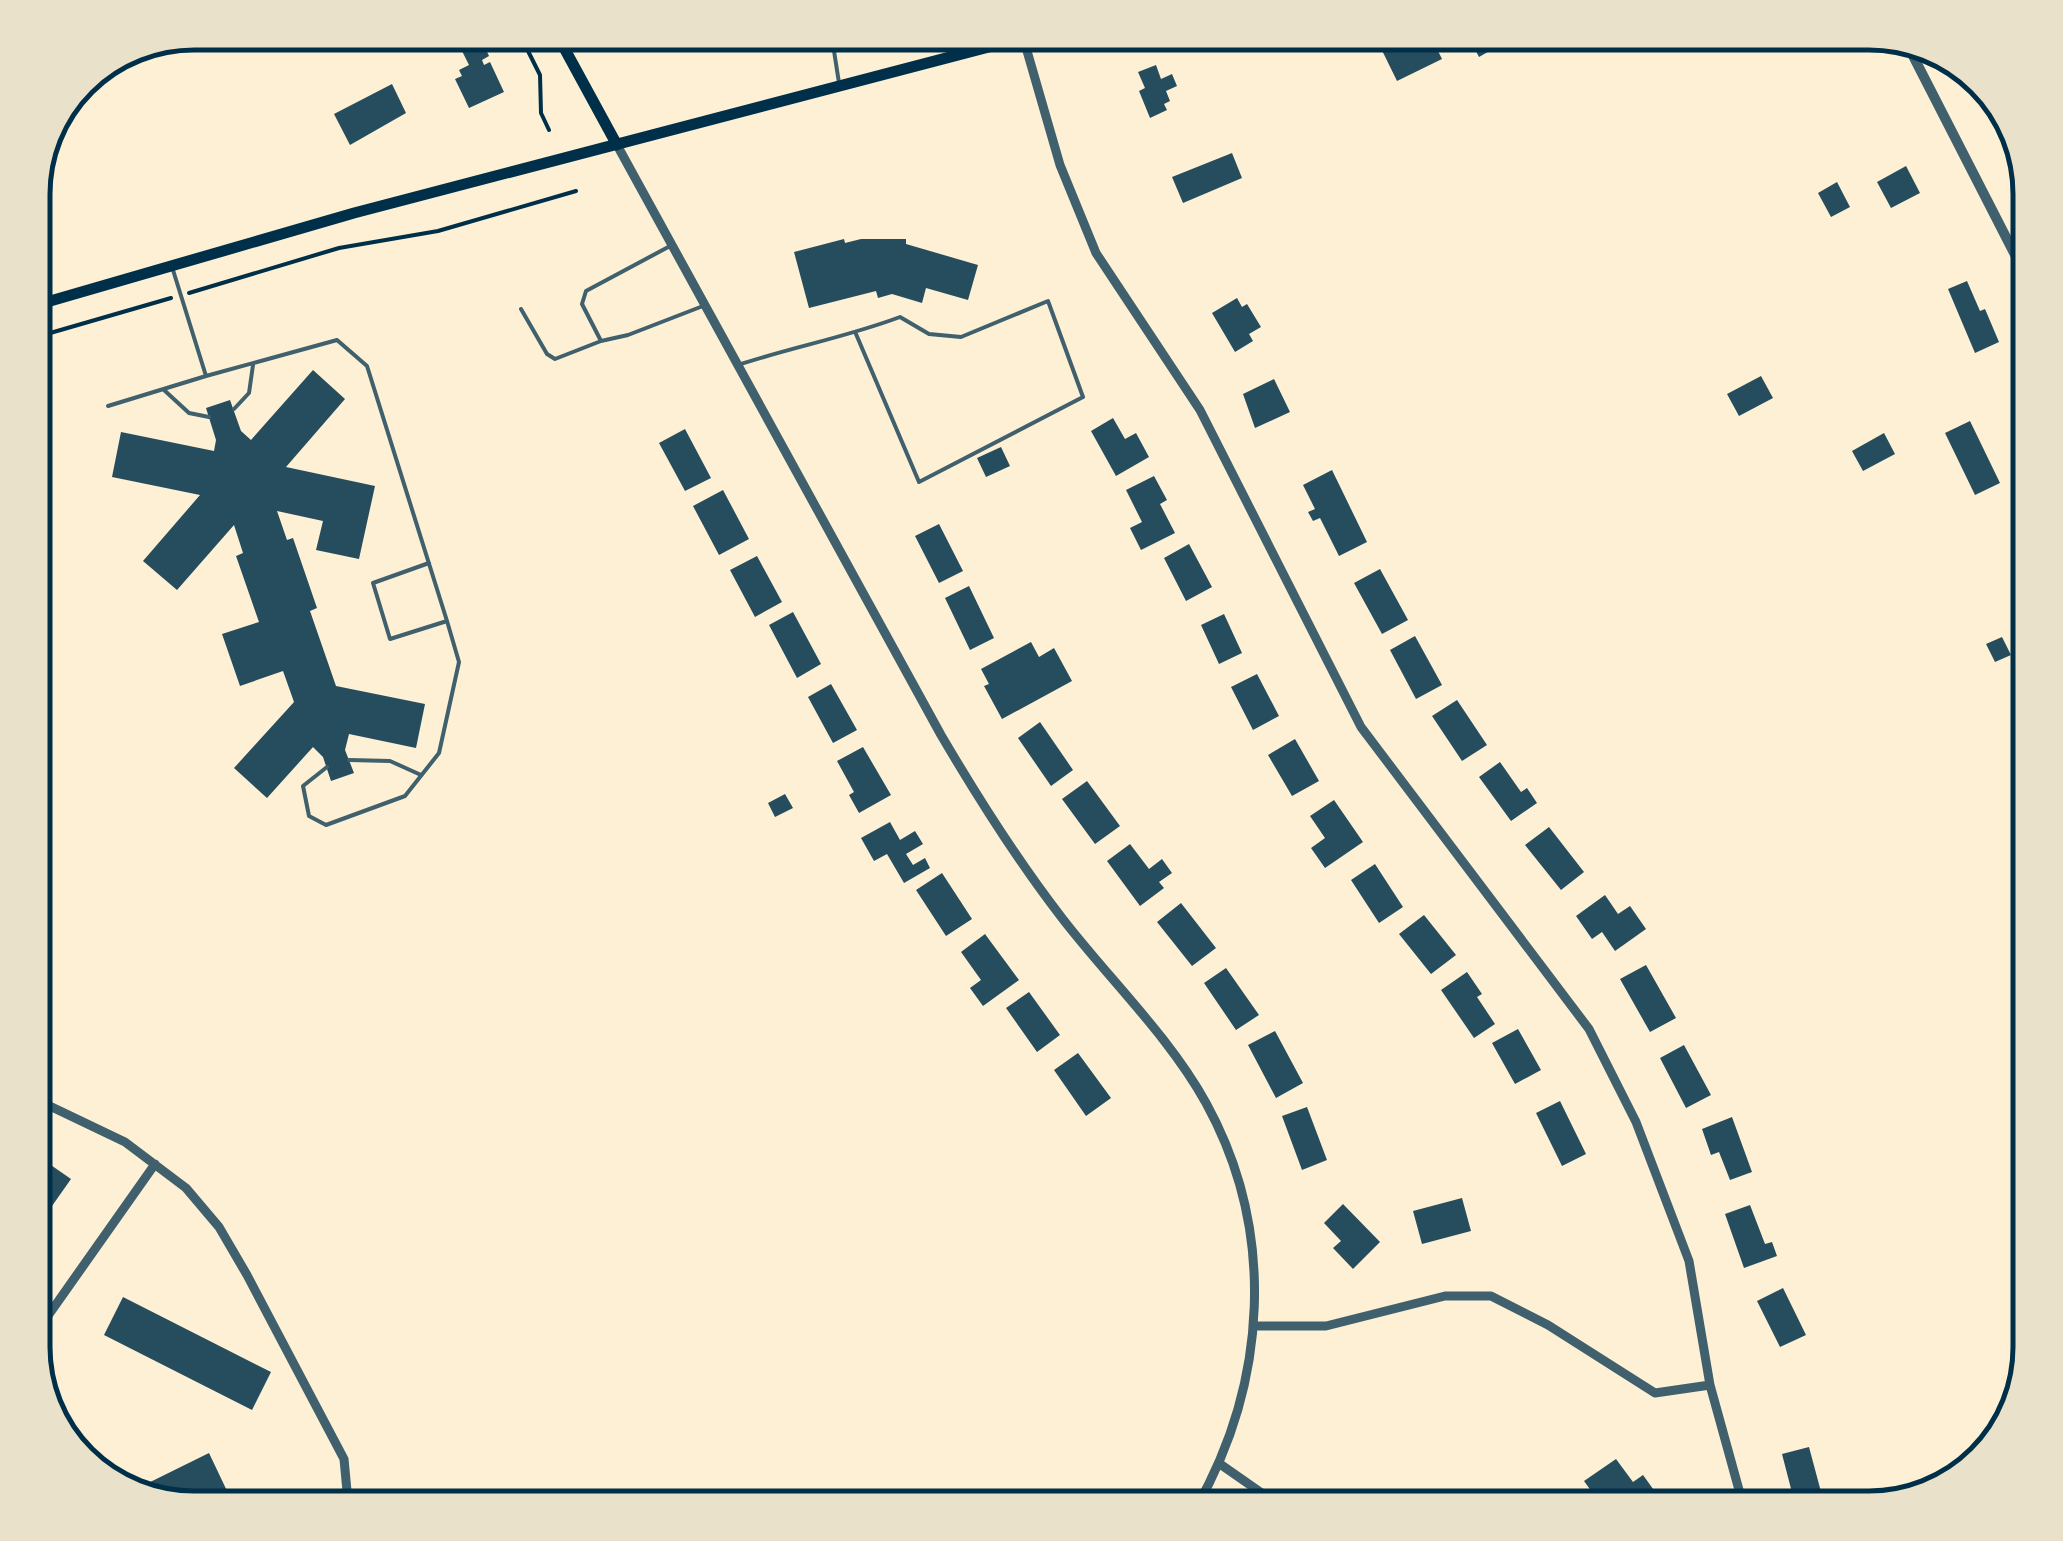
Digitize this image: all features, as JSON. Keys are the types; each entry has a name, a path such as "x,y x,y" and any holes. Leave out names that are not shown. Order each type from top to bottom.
{"main road":[{"path":"566,50 617,145"},
{"path":"50,301 972,50"}],"street":[{"path":"1027,50 1060,164 1096,254 1200,410 1361,727 1589,1030 1636,1122 1689,1261 1710,1385 1739,1491"},
{"path":"1914,58 2013,251"},
{"path":"617,145 977,796 1060,917 1183,1068 1206,1104 1238,1184 1248,1224 1256,1326 1249,1370 1220,1464 1205,1491"},
{"path":"50,1106 125,1142 186,1188 218,1227 248,1275 344,1459 347,1491"},
{"path":"50,1314 155,1164"},
{"path":"1256,1326 1326,1326 1446,1296 1490,1296 1548,1324 1655,1393 1710,1385"},
{"path":"1220,1464 1259,1491"}],"lane":[{"path":"834,50 839,84"},
{"path":"601,341 582,304 586,291 672,245"},
{"path":"171,265 206,376"},
{"path":"738,365 792,346 856,334 900,318 929,334 962,337 1048,301 1083,397 918,482 856,334"},
{"path":"521,309 547,354 555,359 705,306"},
{"path":"108,406 337,340 367,366 459,662 440,753 405,796 326,825 309,816 303,786 327,767"},
{"path":"234,410 249,393 253,365"},
{"path":"164,390 189,413 209,417"},
{"path":"429,563 373,582 390,639 448,621"},
{"path":"349,760 390,761 422,776"}],"path":[{"path":"528,50 540,75 541,112 549,130"},
{"path":"50,333 339,248 438,231 576,191"}],"building":[{"path":"462,50 486,50 489,56 482,60 484,65 490,62 504,92 469,108 455,79 462,76 459,70 469,65"},
{"path":"1382,50 1438,50 1442,59 1397,81"},
{"path":"1156,65 1161,79 1172,74 1177,86 1166,91 1170,101 1164,104 1167,110 1150,118 1139,91 1145,88 1138,72"},
{"path":"392,84 406,113 350,145 334,114"},
{"path":"1232,153 1242,178 1183,203 1172,177"},
{"path":"1906,166 1920,193 1891,208 1877,182"},
{"path":"1837,182 1850,207 1831,217 1818,193"},
{"path":"844,239 845,243 906,239 906,244 978,265 968,300 926,288 922,303 892,294 878,298 876,291 809,308 794,252"},
{"path":"1967,281 1999,342 1975,353 1948,289"},
{"path":"1237,298 1242,307 1247,304 1261,327 1249,334 1253,341 1235,352 1212,313"},
{"path":"313,370 345,399 286,467 375,486 359,559 316,550 323,521 277,511 287,540 293,538 317,608 310,611 336,686 425,704 416,748 349,734 345,750 354,773 331,781 323,757 313,747 267,798 234,768 294,702 283,671 240,686 222,634 259,622 236,556 243,553 234,525 177,590 143,561 200,495 112,477 121,432 214,451 216,440 206,408 230,400 241,431 251,440"},
{"path":"1761,376 1773,398 1739,416 1727,394"},
{"path":"1274,379 1290,412 1255,428 1243,394"},
{"path":"1113,418 1125,439 1136,433 1149,457 1116,476 1091,431"},
{"path":"1970,421 2000,483 1975,495 1945,433"},
{"path":"685,429 711,478 685,491 659,443"},
{"path":"1884,433 1895,454 1863,471 1852,451"},
{"path":"1001,447 1010,466 986,477 977,458"},
{"path":"1332,470 1367,542 1339,556 1320,518 1313,521 1308,512 1315,509 1303,485"},
{"path":"1154,476 1167,500 1160,504 1175,533 1141,550 1130,528 1142,522 1126,490"},
{"path":"723,490 749,539 719,555 693,506"},
{"path":"939,524 963,571 939,583 915,536"},
{"path":"1189,544 1212,587 1186,601 1164,558"},
{"path":"757,556 782,602 755,617 730,570"},
{"path":"1380,569 1408,620 1382,634 1354,583"},
{"path":"969,586 994,638 970,650 945,598"},
{"path":"793,612 821,664 797,678 769,625"},
{"path":"1224,614 1242,653 1219,664 1201,625"},
{"path":"1415,636 1442,685 1416,699 1390,650"},
{"path":"2002,637 2011,655 1995,662 1986,644"},
{"path":"1031,642 1039,657 1054,648 1072,681 1002,719 984,686 989,684 981,669"},
{"path":"1257,674 1279,716 1253,730 1231,687"},
{"path":"831,684 857,730 833,743 808,697"},
{"path":"1457,700 1487,745 1462,761 1432,716"},
{"path":"1040,722 1073,770 1051,786 1018,738"},
{"path":"1295,739 1319,781 1292,796 1268,755"},
{"path":"863,747 891,795 859,813 849,795 854,792 837,761"},
{"path":"1500,762 1521,792 1527,788 1537,803 1511,821 1479,777"},
{"path":"1087,781 1120,826 1095,844 1062,799"},
{"path":"785,794 793,808 775,817 768,803"},
{"path":"1334,800 1363,842 1325,868 1311,848 1325,838 1310,816"},
{"path":"890,822 900,840 915,831 923,844 906,854 913,865 925,858 930,868 904,883 887,854 874,861 861,838"},
{"path":"1549,827 1584,872 1561,890 1525,845"},
{"path":"1130,844 1149,869 1162,859 1172,873 1159,882 1164,888 1140,906 1107,861"},
{"path":"1375,864 1403,907 1379,923 1351,880"},
{"path":"942,873 972,919 946,936 916,890"},
{"path":"1605,895 1618,914 1630,906 1646,929 1615,951 1602,932 1592,939 1576,916"},
{"path":"1181,903 1216,948 1192,966 1157,922"},
{"path":"1424,915 1456,955 1431,974 1399,934"},
{"path":"985,934 1019,980 983,1006 970,988 981,980 961,952"},
{"path":"1646,965 1676,1018 1650,1032 1620,979"},
{"path":"1226,968 1259,1015 1236,1030 1204,983"},
{"path":"1467,972 1482,994 1477,997 1495,1024 1474,1038 1441,990"},
{"path":"1029,992 1060,1035 1037,1052 1006,1008"},
{"path":"1518,1029 1541,1070 1515,1084 1492,1043"},
{"path":"1275,1031 1303,1083 1276,1098 1248,1045"},
{"path":"1684,1045 1711,1095 1686,1108 1660,1058"},
{"path":"1078,1053 1111,1098 1086,1116 1054,1070"},
{"path":"1560,1101 1586,1154 1562,1166 1536,1113"},
{"path":"1307,1107 1327,1160 1302,1170 1282,1116"},
{"path":"1732,1117 1752,1172 1730,1180 1719,1152 1711,1155 1702,1129"},
{"path":"50,1164 71,1179 50,1209"},
{"path":"1462,1198 1471,1231 1422,1244 1413,1211"},
{"path":"1343,1204 1380,1242 1353,1269 1333,1248 1341,1241 1324,1223"},
{"path":"1750,1205 1765,1244 1772,1242 1777,1256 1744,1268 1725,1214"},
{"path":"1783,1288 1806,1335 1780,1347 1757,1301"},
{"path":"123,1297 271,1372 252,1410 104,1335"},
{"path":"1809,1447 1821,1491 1792,1491 1782,1454"},
{"path":"209,1453 227,1491 194,1491 148,1483"},
{"path":"1616,1459 1633,1482 1643,1475 1655,1491 1591,1491 1584,1481"}]}
